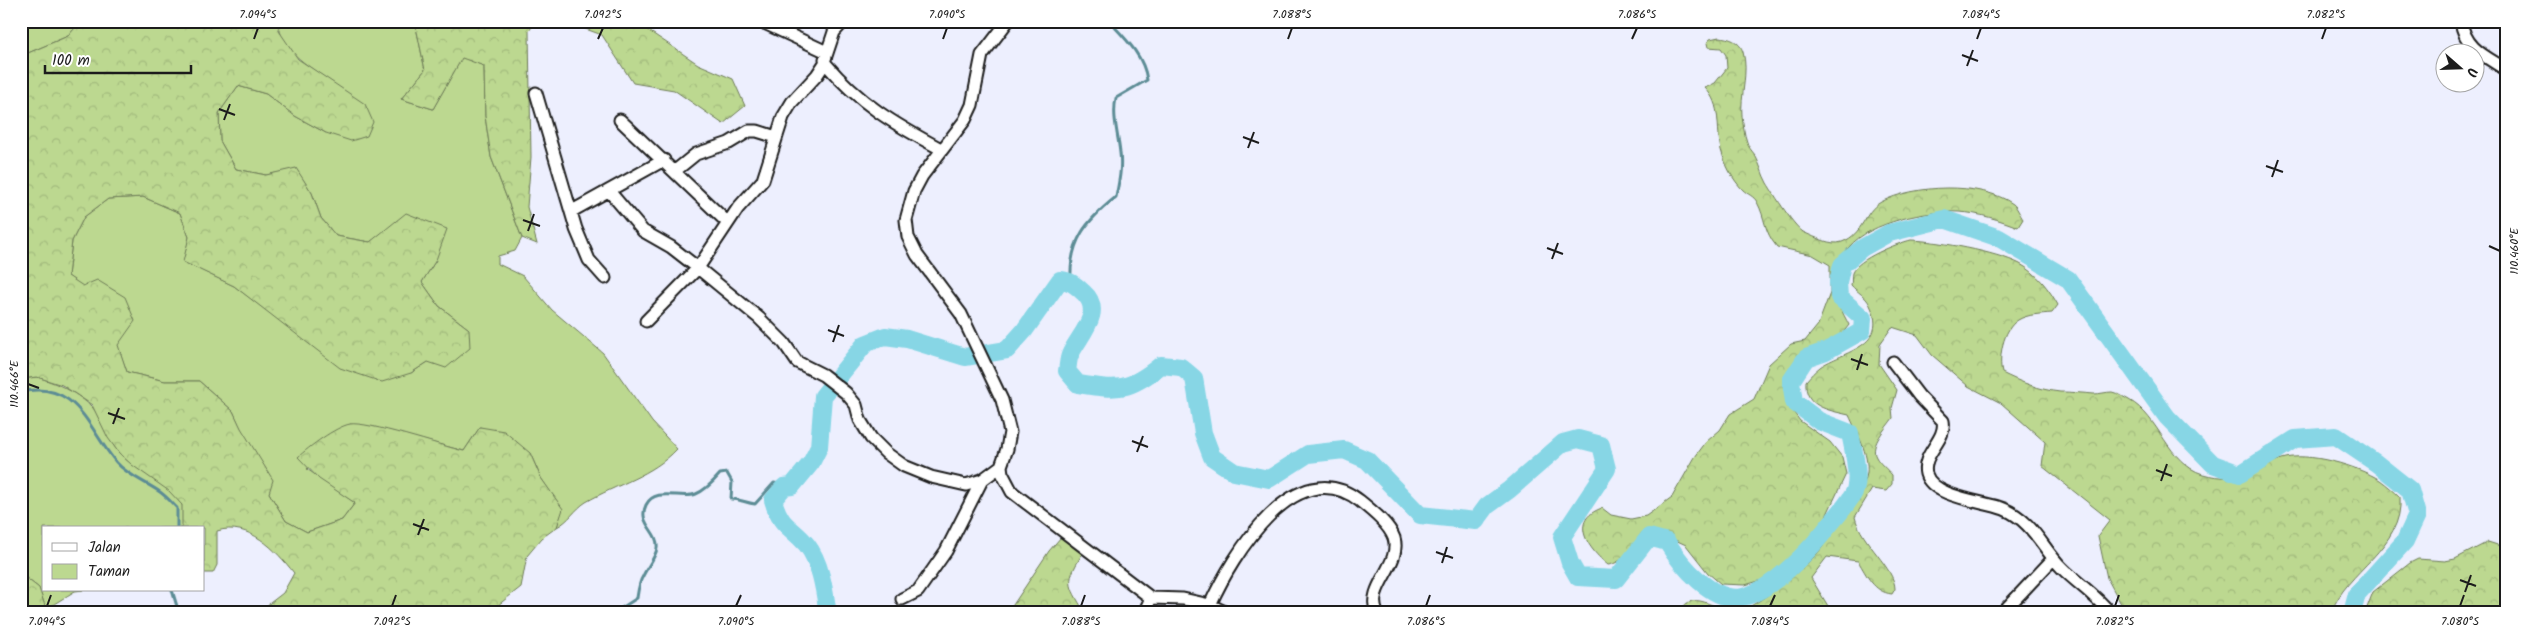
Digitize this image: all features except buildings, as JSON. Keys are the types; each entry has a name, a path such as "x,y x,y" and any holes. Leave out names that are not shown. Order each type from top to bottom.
{"street":[{"path":"760,21 826,57 844,84 880,116 941,149"},
{"path":"646,321 698,268 728,223 763,180 783,117 792,102 817,75 826,57 834,32 844,21"},
{"path":"1008,21 982,55 972,105 965,120 941,149 914,191 906,220 908,237 917,255 958,308 1002,400 1010,432 1001,466 1004,478 1012,492 1151,598 1183,599 1210,605 1226,613"},
{"path":"2460,21 2465,39 2470,45 2507,70"},
{"path":"536,93 576,229 590,260 605,278"},
{"path":"620,120 728,223"},
{"path":"675,171 696,154 729,143 749,131 757,130 776,137"},
{"path":"572,211 664,160"},
{"path":"608,191 644,231 671,247 759,318 784,343 797,362 823,375 846,393 856,405 860,420 871,438 886,453 904,466 951,483 966,485 982,480 1001,466"},
{"path":"1893,362 1919,396 1944,421 1942,434 1932,450 1926,467 1927,475 1931,482 1949,495 2005,510 2020,518 2040,537 2054,559 2090,591 2110,613"},
{"path":"902,599 918,591 946,551 982,480"},
{"path":"1210,605 1235,558 1276,509 1287,499 1299,494 1331,488 1352,495 1363,503 1389,529 1394,538 1393,554 1374,600 1378,613"},
{"path":"2002,613 2054,559"},
{"path":"1144,613 1151,598"}],"green space":[{"path":"21,21 81,21 68,36 21,56"},
{"path":"81,21 279,21 279,31 298,59 365,104 373,122 367,136 351,141 326,133 295,116 266,94 238,86 219,113 220,141 236,169 266,175 296,168 312,193 321,218 336,236 370,242 406,213 447,229 436,260 422,282 439,306 469,329 470,348 446,368 428,362 411,373 382,382 340,368 234,286 183,262 189,237 180,213 143,197 108,199 84,217 72,241 68,276 83,286 97,280 125,297 135,321 118,345 127,372 165,381 199,381 233,411 241,428 273,480 269,493 286,521 307,532 342,520 355,503 319,479 298,457 337,429 350,424 372,426 464,451 480,427 504,431 530,453 541,478 563,509 557,527 542,538 527,556 521,587 488,613 257,613 283,593 294,573 279,555 251,534 229,529 217,531 217,565 213,573 205,573 205,526 182,526 182,505 169,491 132,465 119,453 108,438 92,405 62,385 37,377 21,379 21,56 68,36"},
{"path":"279,21 411,21 416,27 425,70 401,99 433,109 462,57 484,66 485,116 491,157 522,238 515,251 498,256 498,264 523,276 552,310 603,353 652,422 677,449 657,466 645,473 586,502 557,527 562,509 541,478 530,453 480,427 464,451 374,427 350,424 307,469 355,503 342,520 307,532 286,521 269,493 233,411 199,381 165,381 127,372 117,345 97,306 79,284 68,276 72,241 84,217 108,199 143,197 180,213 189,237 184,262 234,286 306,340 411,373 428,362 469,329 439,306 422,282 436,260 380,235 370,242 336,236 321,218 312,193 296,169 266,175 236,169 220,141 219,113 238,86 266,94 295,116 326,133 336,86 291,51 280,32"},
{"path":"411,21 536,21 529,31 531,157 527,207 537,244 522,238 491,157 485,116 484,66 462,58 433,109 401,99 425,70 416,27"},
{"path":"564,21 634,21 698,64 733,79 745,106 723,124 674,90 633,83 602,35"},
{"path":"1719,37 1730,39 1742,48 1745,60 1745,76 1742,116 1748,146 1757,158 1767,183 1779,203 1796,225 1805,233 1828,242 1842,242 1855,234 1870,211 1881,202 1895,196 1928,189 1966,189 1999,197 2013,204 2023,219 2018,227 1974,214 1932,213 1885,224 1858,238 1846,250 1836,276 1835,291 1849,325 1837,340 1811,350 1804,356 1787,375 1784,383 1794,413 1800,421 1830,442 1842,457 1846,474 1821,527 1792,559 1778,572 1762,580 1745,585 1721,584 1708,573 1686,545 1658,532 1641,534 1623,558 1614,564 1608,565 1588,543 1584,527 1586,520 1592,513 1602,508 1611,515 1631,519 1646,516 1672,497 1706,442 1720,430 1730,414 1754,399 1769,364 1791,344 1805,341 1818,325 1830,293 1830,265 1813,255 1777,247 1769,235 1757,202 1739,186 1727,166 1721,150 1716,109 1705,88 1715,83 1727,68 1726,55 1721,48 1708,47 1707,43 1710,39"},
{"path":"1911,240 1936,242 1997,255 2020,264 2032,272 2051,293 2058,305 2052,313 2022,318 2013,324 2009,330 2001,352 2002,373 2030,385 2053,391 2094,394 2112,392 2119,394 2140,408 2149,417 2181,460 2203,474 2215,477 2236,476 2292,457 2318,458 2359,470 2380,480 2400,497 2399,515 2393,531 2384,545 2348,584 2338,598 2331,613 2126,613 2107,578 2098,536 2110,520 2042,466 2045,442 2001,403 1968,386 1932,355 1917,335 1892,327 1880,344 1879,364 1897,390 1892,408 1893,418 1880,436 1874,452 1879,462 1892,475 1892,484 1886,491 1872,489 1855,517 1858,527 1894,581 1895,589 1892,594 1885,593 1875,586 1858,561 1827,557 1811,578 1828,606 1826,613 1679,613 1685,604 1693,601 1700,601 1735,612 1752,606 1806,565 1821,549 1841,520 1851,511 1867,473 1862,443 1849,415 1826,409 1813,402 1806,390 1806,381 1820,367 1861,346 1869,339 1874,330 1875,319 1870,305 1851,285 1852,273 1855,268 1878,252"},
{"path":"37,377 52,382 77,395 90,405 120,454 170,491 182,505 184,513 182,526 42,526 42,592 73,592 46,609 39,588 21,574 21,379"},
{"path":"1061,537 1077,544 1084,551 1071,577 1071,582 1075,595 1085,613 1010,613 1009,611 1049,551"},
{"path":"2488,542 2507,548 2507,613 2365,613 2373,592 2410,563 2418,559 2445,561 2455,559"},
{"path":"21,574 39,588 46,609 40,613 21,613"}],"waterway":[{"path":"1071,281 1071,267 1076,243 1088,224 1116,197 1121,164 1115,118 1116,98 1147,80 1138,55 1109,21"},
{"path":"821,613 827,608 823,583 815,559 807,545 779,516 773,500 784,487 792,486 811,463 819,447 823,396 865,344 885,336 907,339 965,357 1007,350 1024,331 1060,280 1075,285 1089,300 1092,308 1088,324 1068,361 1067,371 1078,384 1113,388 1122,387 1140,380 1161,365 1181,367 1194,378 1203,433 1212,457 1234,472 1269,479 1308,454 1344,450 1367,460 1420,515 1476,521 1487,506 1509,490 1563,443 1578,439 1601,445 1607,469 1562,537 1570,563 1578,577 1616,579 1649,537 1667,542 1689,571 1709,588 1732,598 1743,597 1776,580 1787,571 1816,542 1845,506 1855,490 1857,477 1850,433 1819,421 1794,402 1791,381 1806,358 1826,351 1862,331 1863,318 1839,297 1838,282 1842,265 1862,248 1889,233 1944,219 1999,238 2068,279 2167,417 2213,464 2240,474 2295,439 2336,436 2376,463 2410,490 2417,515 2405,541 2357,594 2352,613"},
{"path":"21,392 40,390 56,393 68,400 79,410 121,467 160,492 177,508 177,526"},
{"path":"614,613 637,598 641,581 657,548 655,537 644,517 646,505 650,499 662,495 684,496 696,494 706,488 720,474 727,473 732,482 731,499 755,504 774,483 792,486"},
{"path":"173,592 179,613"}]}
